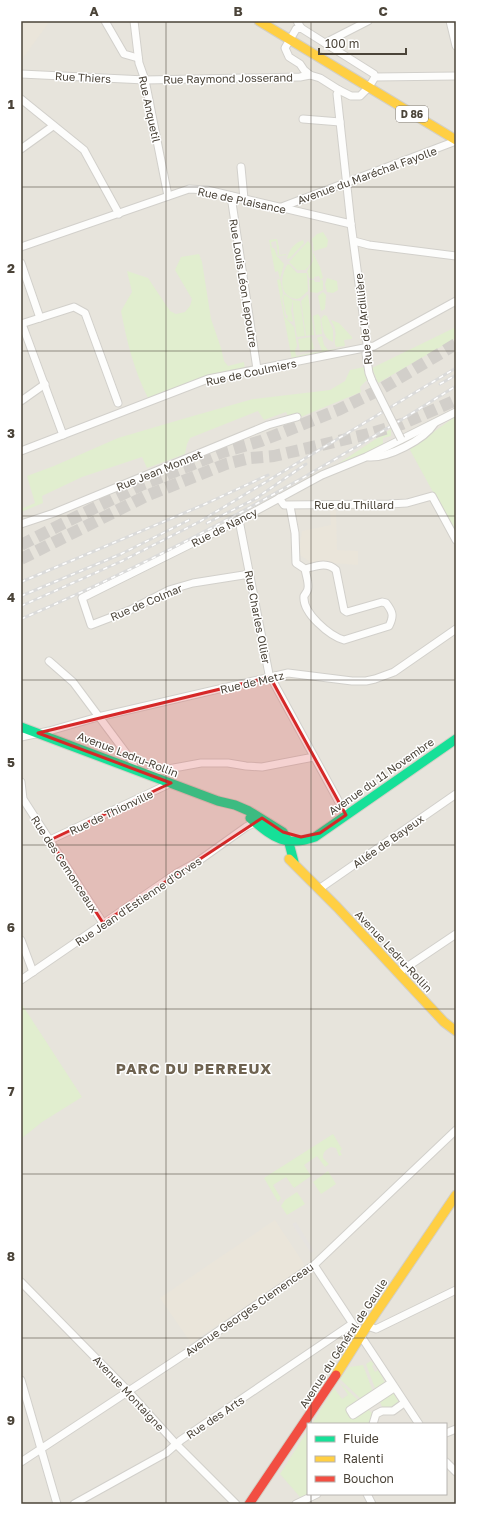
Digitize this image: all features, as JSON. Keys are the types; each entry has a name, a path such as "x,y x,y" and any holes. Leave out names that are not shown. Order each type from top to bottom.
{"street":[{"path":"105,21 124,54 138,58"},
{"name":"Rue Anquetil","path":"134,21 138,58 145,80 168,196"},
{"name":"D 86","path":"260,21 456,141"},
{"path":"297,21 301,28 374,74 375,77"},
{"path":"325,43 368,21"},
{"path":"450,21 456,46"},
{"path":"301,28 296,29 285,48 289,56 300,64 310,75 320,78 338,90 357,97 369,87 375,77"},
{"name":"Rue Thiers","path":"21,74 145,80"},
{"name":"Rue Raymond Josserand","path":"145,80 300,77 310,75"},
{"path":"375,77 456,76"},
{"path":"338,90 337,94 346,183 354,240 369,245 456,256"},
{"path":"21,99 84,150 119,214"},
{"path":"303,119 340,122"},
{"path":"21,149 53,126"},
{"name":"Avenue du Maréchal Fayolle","path":"278,208 456,141"},
{"path":"241,167 244,199"},
{"name":"Rue de Plaisance","path":"21,247 189,189 207,190 278,208 351,224"},
{"name":"Rue Louis Léon Lepoutre","path":"231,196 257,369"},
{"name":"Rue de l'Ardillière","path":"354,240 369,373 401,439"},
{"path":"21,263 40,318"},
{"name":"Rue de Coulmiers","path":"21,451 208,379 374,346 456,301"},
{"path":"63,435 45,384 21,324 74,307 85,313 118,404"},
{"path":"21,401 45,384"},
{"name":"Rue de Nancy","path":"91,625 82,598 240,520 322,475 366,457 456,412"},
{"name":"Rue Jean Monnet","path":"21,524 54,513 268,425 297,417"},
{"name":"Rue de Nancy","path":"366,457 376,458 405,446 430,431 434,423"},
{"name":"Rue du Thillard","path":"290,506 310,504 370,505 407,503 432,496 456,540"},
{"path":"279,498 284,505 290,506 295,533 296,563 305,569 326,565 332,566 336,570 344,610 347,612 382,602 386,603 391,610 393,619 389,626 344,640 338,638 310,614 306,608 304,596 308,588 305,569"},
{"name":"Rue Charles Ollier","path":"240,520 270,677 346,815"},
{"name":"Rue de Colmar","path":"91,625 130,610 169,590 193,583 250,574"},
{"name":"Rue de Metz","path":"21,737 98,717 288,673 352,681 366,681 375,679 394,672 456,629"},
{"path":"49,661 73,682 132,761 135,769"},
{"name":"Avenue Ledru-Rollin","path":"21,727 226,804 244,813 255,822 273,831 285,840"},
{"name":"Avenue du 11 Novembre","path":"285,840 305,841 315,837 456,739"},
{"path":"146,773 201,763 228,763 262,767 314,757"},
{"name":"Rue de Thionville","path":"50,840 171,783"},
{"name":"Rue des Cemonceaux","path":"22,787 23,799 103,923"},
{"name":"Allée de Bayeux","path":"319,889 456,794"},
{"name":"Avenue Ledru-Rollin","path":"226,804 235,805 250,811 285,840 294,862 456,1035"},
{"name":"Rue Jean d'Estienne d'Orves","path":"21,980 103,923 255,822"},
{"name":"Avenue du 11 Novembre","path":"285,840 320,833"},
{"path":"398,974 456,934"},
{"path":"21,940 33,972"},
{"name":"Avenue Ledru-Rollin","path":"444,1022 456,1031"},
{"name":"Avenue Georges Clemenceau","path":"21,1462 191,1350 314,1265 456,1130"},
{"name":"Avenue du Général de Gaulle","path":"249,1504 332,1382 360,1336 456,1195"},
{"path":"314,1265 418,1423"},
{"name":"Avenue Montaigne","path":"21,1282 128,1391 176,1444 236,1504"},
{"path":"367,1326 376,1329 456,1290"},
{"name":"Rue des Arts","path":"74,1504 166,1453 176,1444 352,1324"},
{"path":"22,1384 57,1504"},
{"path":"392,1385 353,1415 350,1410 392,1385"},
{"path":"372,1423 376,1414 382,1411 393,1411 404,1403"},
{"path":"447,1463 456,1472"},
{"path":"296,1504 315,1495"},
{"path":"368,1495 372,1504"}],"highlighted area":[{"path":"270,677 346,815 320,833 301,837 283,832 262,818 103,923 50,840 171,783 38,733"}],"shaded area":[{"path":"21,21 456,21 456,1504 21,1504"},
{"path":"21,21 50,21 21,61"},
{"path":"330,509 336,509 337,550 358,551 358,565 334,563 311,565 309,561 298,554 302,531 331,525"},
{"path":"275,1220 304,1264 303,1268 191,1343 160,1298"},
{"path":"296,1222 314,1251 311,1253 292,1224"}],"green space":[{"path":"323,232 328,240 327,247 314,251 312,239 317,234"},
{"path":"277,239 279,255 286,254 278,256 276,241 271,242 272,248 274,248 277,256 284,264 280,279 278,271 275,272 269,240"},
{"path":"303,240 304,243 290,258 287,259 292,247"},
{"path":"308,241 312,247 310,264 305,270 297,270 289,262"},
{"path":"313,253 320,267 323,278 320,279 319,276 314,277 314,279 309,278 307,271 313,261"},
{"path":"199,254 202,262 211,319 224,361 228,366 244,362 245,370 149,400 139,378 132,356 121,311 132,292 127,271 148,278 170,311 176,314 185,312 190,306 192,299 175,270 181,257"},
{"path":"289,264 297,273 307,273 308,291 297,299 287,295 284,291 282,281 287,265"},
{"path":"327,278 337,281 338,290 333,293 327,292 325,284"},
{"path":"280,279 285,317 294,327 297,346 295,351 296,356 322,351 317,338 322,336 324,345 328,350 346,347 346,349 292,360 277,280"},
{"path":"320,279 323,281 323,290 317,293 310,292 309,280 320,282"},
{"path":"323,292 326,295 325,309 321,311 318,296"},
{"path":"284,294 293,300 291,310 292,322 287,319 288,316 286,314 283,298"},
{"path":"308,294 314,335 306,336 301,301"},
{"path":"293,300 300,301 305,336 297,337"},
{"path":"318,314 320,317 322,334 316,335 313,316"},
{"path":"324,315 327,316 333,330 333,342 325,336 324,333 321,319"},
{"path":"331,320 339,323 352,337 352,339 344,340 345,346 336,347 336,334"},
{"path":"456,327 456,338 378,383 372,368"},
{"path":"311,337 314,349 300,352 298,339"},
{"path":"364,367 368,379 360,387 361,392 291,421 286,412 264,420 258,411 190,438 185,454 147,468 142,457 82,477 42,496 43,503 21,512 21,509 35,503 27,476 118,438 186,418 253,399 330,390 345,381 350,370"},
{"path":"456,416 456,534 410,450"},
{"path":"391,429 391,436 383,438 383,445 327,471"},
{"path":"21,1003 82,1097 42,1122 21,1139"},
{"path":"333,1134 342,1149 340,1151 342,1155 339,1156 336,1148 331,1147 325,1151 323,1156 329,1164 325,1167 317,1156 304,1165 311,1176 294,1188 286,1177 273,1185 281,1198 278,1202 264,1178"},
{"path":"328,1171 336,1184 321,1194 313,1182"},
{"path":"297,1192 305,1204 287,1215 281,1206 285,1200"},
{"path":"371,1361 374,1364 372,1366 375,1372 378,1370 383,1380 387,1384 376,1391 366,1364"},
{"path":"363,1365 373,1392 362,1400 340,1379 349,1367"},
{"path":"340,1383 374,1415 370,1423 313,1423 334,1388 342,1399 348,1395"},
{"path":"392,1391 400,1404 392,1409 383,1409 379,1399"},
{"path":"307,1432 307,1494 300,1497 280,1474"}],"tunnel":[{"path":"21,545 141,485 223,452 261,441 338,410 381,389 456,344"},
{"path":"21,559 146,496 226,464 250,458 274,456 368,434 402,424 456,400"}],"railway":[{"path":"21,606 122,561 199,522 456,368"},
{"path":"440,384 456,375"},
{"path":"21,619 78,594 189,540 297,481 456,386"},
{"path":"255,499 306,464"},
{"path":"21,582 203,505 268,475"},
{"path":"207,523 259,497"},
{"path":"21,596 121,554 189,520"}],"traffic: fast":[{"path":"21,727 218,801 235,805 249,811 283,832 289,843 294,862"},
{"path":"250,818 266,831 280,839 295,841 315,837 456,739"}],"traffic: slow":[{"path":"259,21 456,140"},
{"path":"289,859 337,907 444,1022 456,1031"},
{"path":"336,1375 367,1326 456,1195"}],"traffic: jam":[{"path":"249,1504 336,1375"}],"district":[{"name":"PARC DU PERREUX","path":"194,1068"}]}
